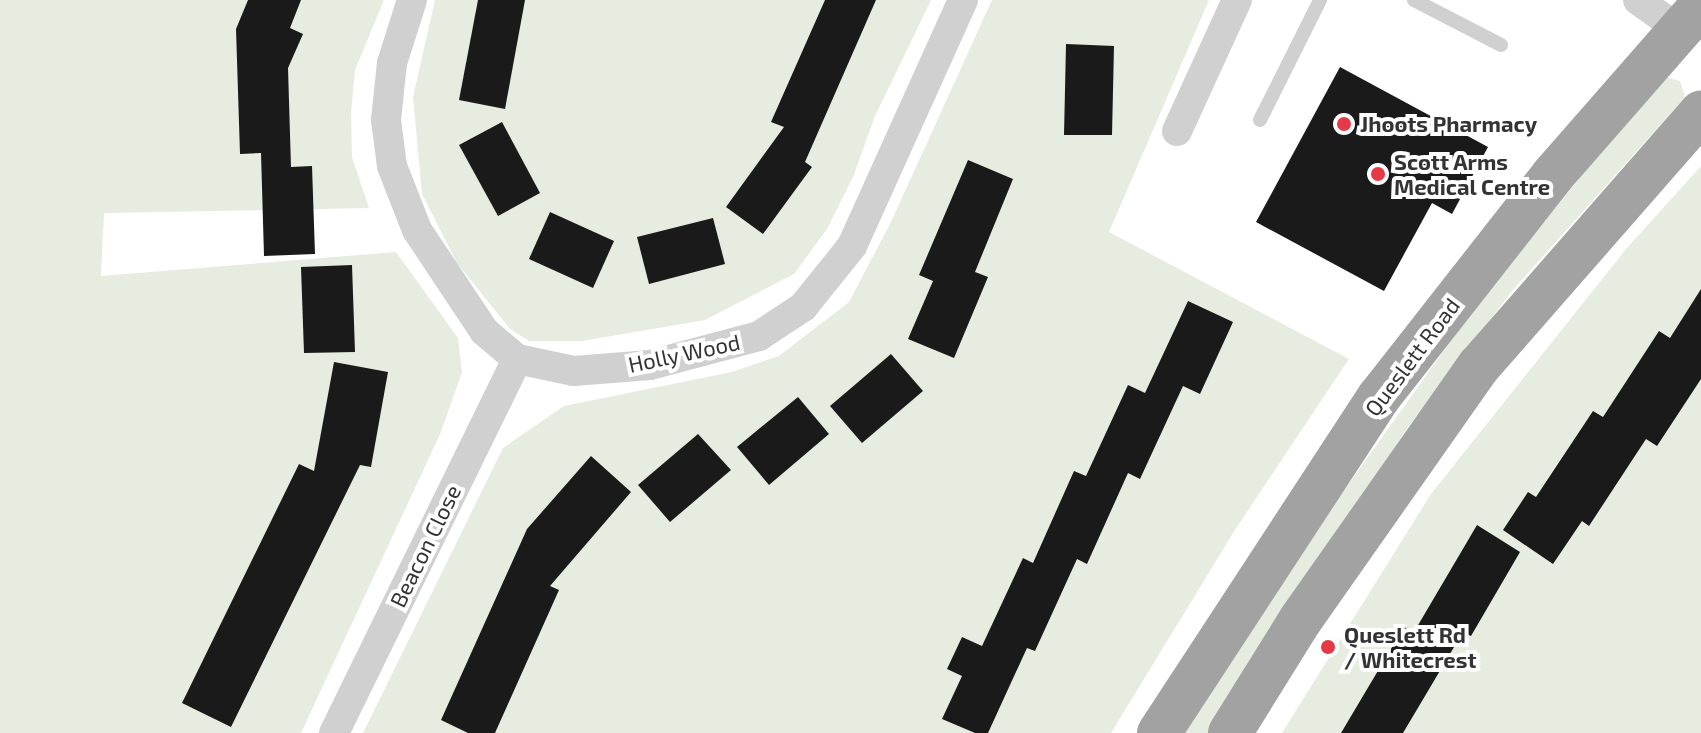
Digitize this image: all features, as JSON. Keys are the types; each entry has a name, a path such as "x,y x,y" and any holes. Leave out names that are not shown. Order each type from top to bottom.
{"highway":[{"name":"Queslett Road","path":"1159,733 1379,397 1553,175 1694,28"},
{"path":"1230,733 1301,619 1479,366 1701,112"}],"street":[{"name":"Holly Wood","path":"412,0 391,78 386,120 392,166 417,230 451,286 484,331 517,359 574,371 650,365 759,336 803,307 852,246 963,0"},
{"path":"1177,131 1237,0"},
{"path":"1638,0 1694,28"},
{"name":"Beacon Close","path":"334,733 517,359"}],"lane":[{"path":"1260,120 1320,0"},
{"path":"1414,0 1501,45"}],"shaded area":[{"path":"0,0 384,0 355,70 351,113 352,157 369,208 104,213 101,276 396,252 458,338 462,372 441,432 301,733 0,733"},
{"path":"435,0 931,0 875,116 853,177 827,229 794,274 705,320 582,341 529,341 510,329 457,263 422,194 413,97"},
{"path":"992,0 1209,0 1109,232 1349,359 1233,533 1111,733 363,733 503,448 564,406 732,372 779,356 849,302 891,222"},
{"path":"1662,76 1680,81 1685,97 1512,291 1408,427 1209,733 1185,733 1320,524 1470,314"},
{"path":"1701,166 1701,733 1282,733 1431,494 1626,249"}],"building":[{"path":"248,0 301,0 290,28 303,34 288,68 291,167 312,166 315,254 264,256 261,153 240,154 236,29"},
{"path":"478,0 525,0 505,109 459,100"},
{"path":"825,0 876,0 805,162 812,167 763,234 726,207 784,127 771,122"},
{"path":"1066,44 1114,46 1112,135 1064,135"},
{"name":"Scott Arms Medical Centre","path":"1340,67 1488,147 1452,214 1432,203 1384,291 1256,222"},
{"path":"502,122 540,193 498,216 459,145"},
{"path":"968,160 1013,179 975,272 988,277 954,358 908,339 933,281 919,275"},
{"path":"550,212 614,241 593,288 529,259"},
{"path":"713,218 725,264 649,284 637,237"},
{"path":"352,265 355,352 304,353 301,267"},
{"path":"1701,289 1701,379 1657,446 1646,439 1589,526 1582,521 1553,564 1503,530 1528,492 1536,497 1593,411 1603,417 1659,331 1670,338"},
{"path":"1188,301 1233,322 1200,394 1183,386 1140,479 1128,473 1087,564 1077,559 1035,651 1027,648 988,733 975,733 942,719 962,676 947,669 962,637 982,646 1023,558 1033,563 1074,471 1086,476 1128,385 1145,393"},
{"path":"891,354 923,391 862,443 830,406"},
{"path":"334,362 388,372 371,467 360,465 231,727 182,703 299,464 314,471"},
{"path":"798,397 829,434 769,485 737,447"},
{"path":"698,434 731,470 670,522 638,485"},
{"path":"591,456 631,492 550,586 559,590 495,733 468,733 441,720 527,529"},
{"path":"1477,525 1520,552 1471,636 1463,632 1403,733 1341,733 1404,627 1414,632"}],"place":[{"name":"Jhoots Pharmacy","path":"1344,124"},
{"name":"Scott Arms Medical Centre","path":"1378,174"},
{"name":"Queslett Rd / Whitecrest","path":"1328,647"}]}
